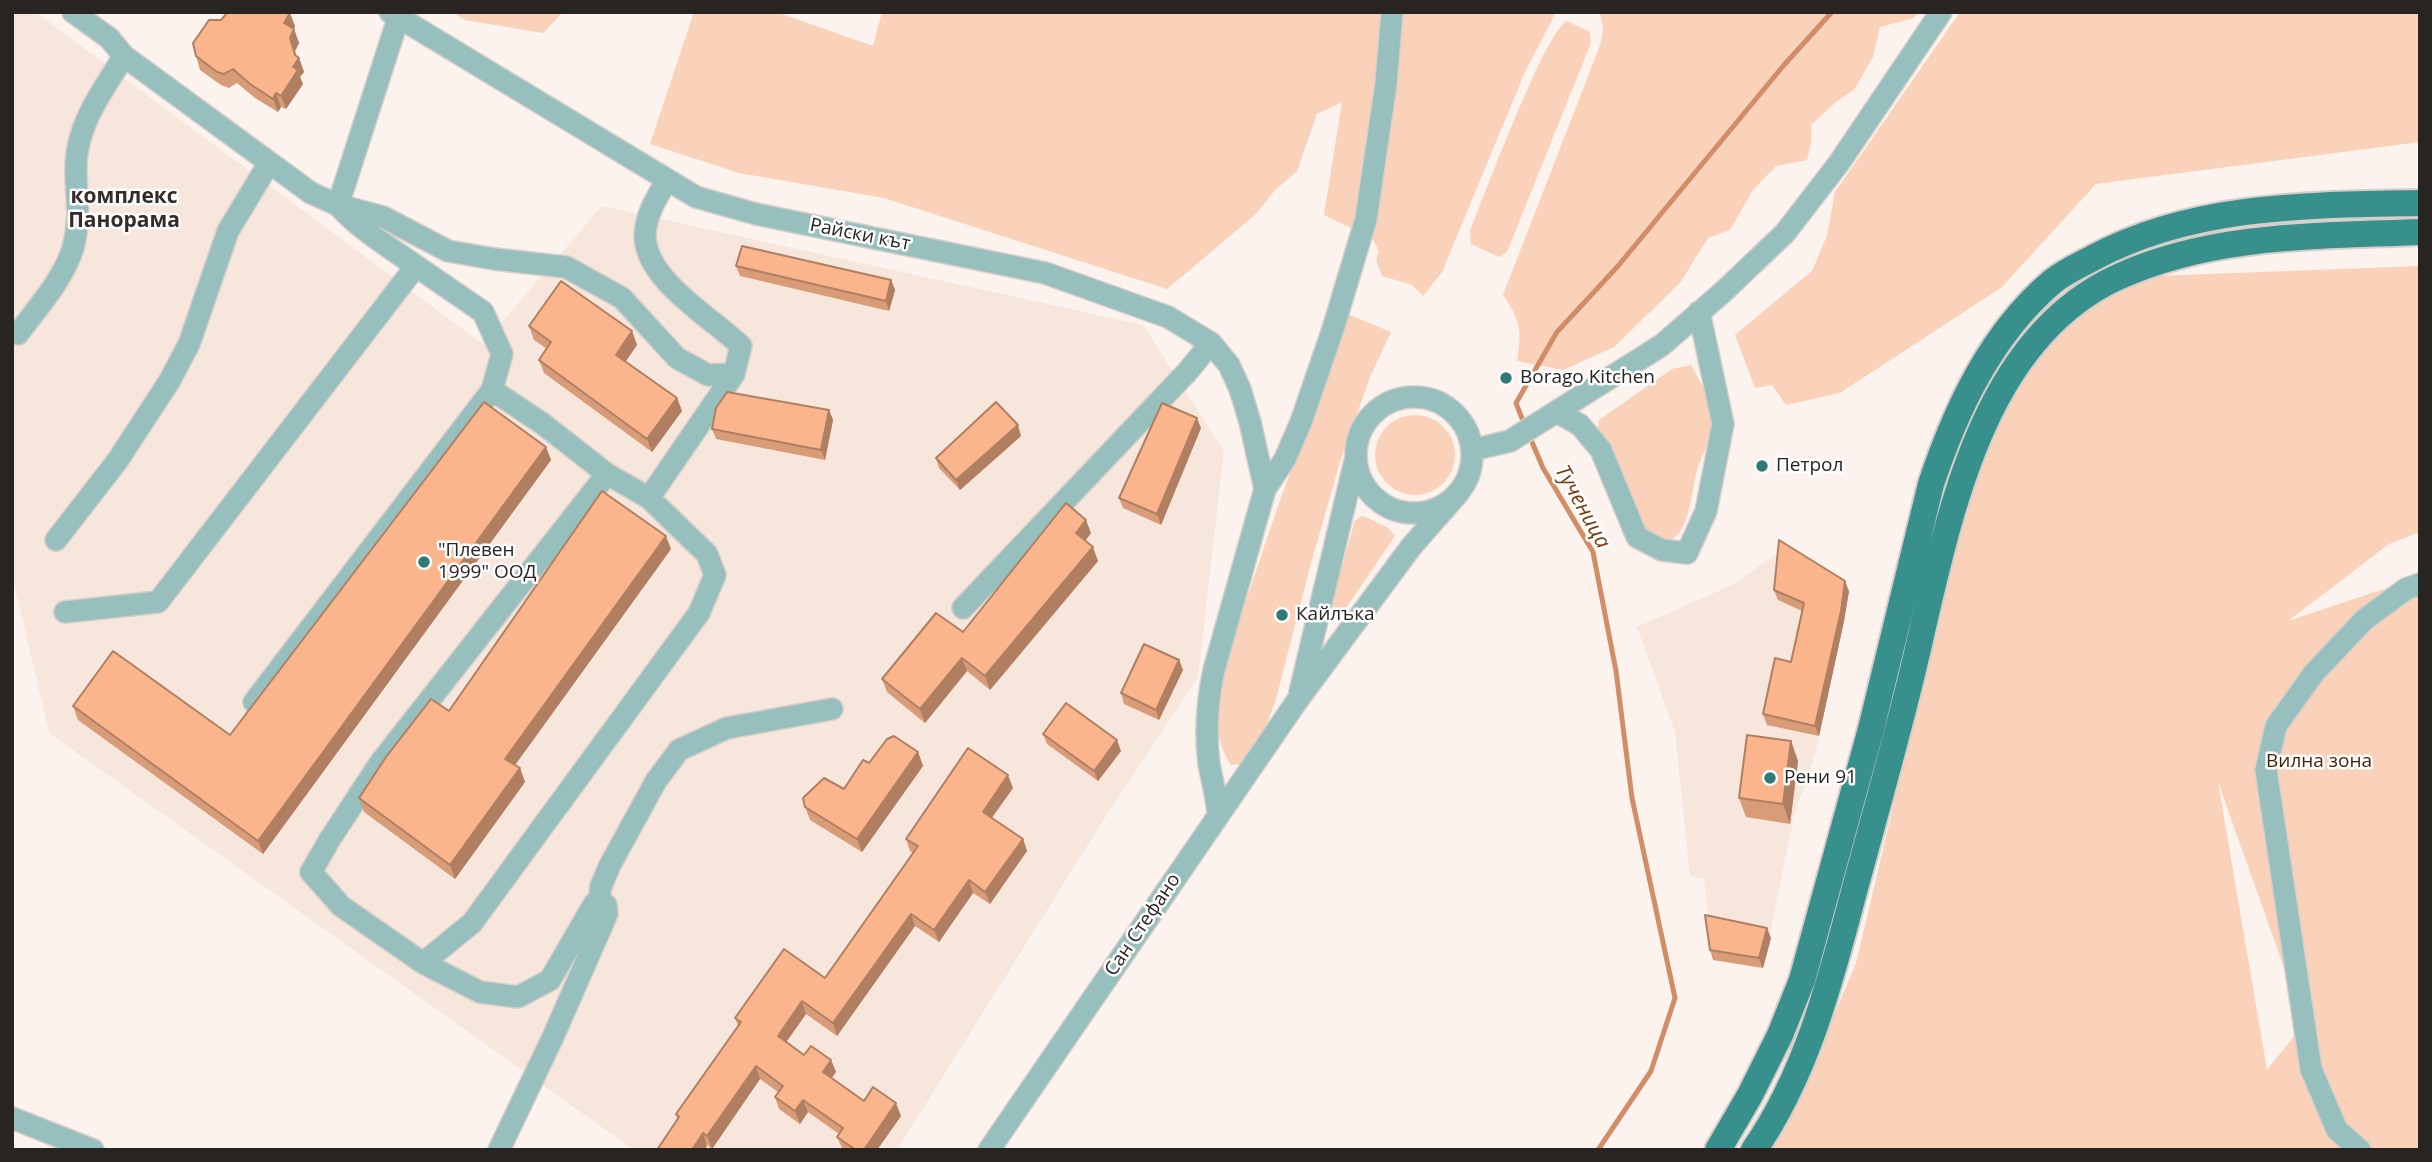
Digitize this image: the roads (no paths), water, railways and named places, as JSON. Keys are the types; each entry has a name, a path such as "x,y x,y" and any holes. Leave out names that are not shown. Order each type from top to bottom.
{"main road":[{"path":"1718,1150 1780,1035 1802,980 1871,729 1931,484 1941,453 1969,391 1999,338 2054,280 2134,237 2201,218 2292,207 2420,203"},
{"path":"1754,1150 1795,1075 1819,1016 1899,726 1947,530 1966,468 1991,410 2024,357 2062,311 2116,277 2165,258 2232,244 2283,238 2420,232"}],"street":[{"path":"73,12 110,38 124,56 312,193 338,205 383,217 448,251 566,267 622,298 677,358 708,375 734,374"},
{"path":"1218,814 1206,726 1208,696 1265,489 1285,459 1301,422 1333,329 1366,219 1386,84 1392,12"},
{"path":"1472,450 1510,441 1662,345 1785,233 1839,163 1941,12"},
{"path":"338,205 394,15"},
{"name":"Райски кът","path":"394,15 695,198 756,214 1045,273 1168,317 1210,343 1229,365 1250,422 1265,489"},
{"path":"18,334 63,272 72,250 79,217 76,162 80,135 91,110 124,56"},
{"path":"56,540 118,460 170,380 189,344 228,231 269,163"},
{"path":"649,498 734,374 741,346 722,327 684,299 655,269 645,236 650,210 667,180"},
{"path":"254,702 492,390 502,354 483,312 370,234 338,205"},
{"path":"65,612 158,602 416,266"},
{"path":"1557,412 1580,425 1601,450 1637,537 1662,550 1687,553 1706,511 1723,424 1699,313"},
{"path":"963,608 1188,371 1210,343"},
{"path":"423,963 472,922 699,613 715,575 707,554 649,498 607,474 543,424 492,390"},
{"path":"1413,397 1429,398 1456,414 1465,426 1472,450 1471,472 1460,491 1448,504 1415,514 1397,512 1381,504 1368,492 1359,477 1355,460 1361,429 1370,416 1390,402 1413,397"},
{"name":"Сан Стефано","path":"1297,701 1355,460"},
{"path":"599,901 594,904 550,979 519,997 480,992 423,963 341,906 312,872 330,839 380,764 607,474"},
{"name":"Сан Стефано","path":"989,1150 1297,701 1411,547 1460,491"},
{"path":"2360,1150 2337,1130 2311,1069 2284,905 2266,770 2276,726 2314,673 2364,620 2406,589 2420,584"},
{"path":"599,901 601,886 610,865 656,781 679,750 727,728 832,709"},
{"path":"499,1150 607,914 606,905 599,901"},
{"path":"12,1118 58,1144 93,1150"}],"waterway":[{"name":"Тученица","path":"1525,426 1516,403 1557,332 1618,266 1784,65 1832,12"},
{"name":"Тученица","path":"1529,435 1543,468 1593,552 1616,671 1632,798 1675,998 1651,1071 1598,1150"}],"place":[{"name":"Borago Kitchen","path":"1506,378"},
{"name":"Петрол","path":"1762,466"},
{"name":"\"Плевен 1999\" ООД","path":"424,562"},
{"name":"Кайлъка","path":"1282,615"},
{"name":"Рени 91","path":"1770,778"}],"district":[{"name":"комплекс Панорама","path":"124,209"}],"park label":[{"name":"Вилна зона","path":"2319,762"}]}
